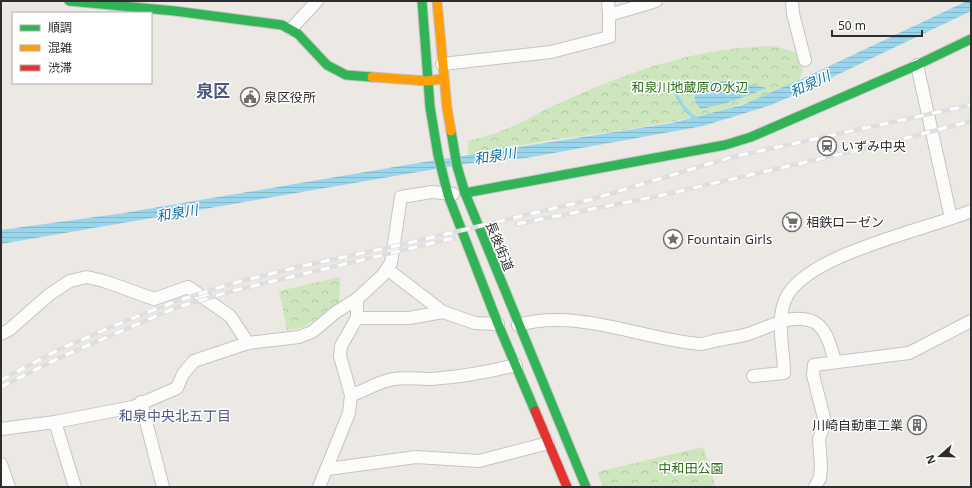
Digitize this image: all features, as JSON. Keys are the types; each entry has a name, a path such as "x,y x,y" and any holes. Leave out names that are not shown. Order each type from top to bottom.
{"main road":[{"path":"69,1 176,6 282,25 291,28 327,65 340,73 346,75 427,81 443,79"},
{"path":"422,1 427,81 438,155 448,195 498,324 567,487"},
{"name":"長後街道","path":"437,1 443,79 454,152 461,180 518,326 586,487"},
{"path":"465,193 548,179 731,143 780,126 917,65 971,39"}],"street":[{"path":"291,28 316,1"},
{"path":"442,64 551,52 610,37 608,1"},
{"path":"609,15 656,1"},
{"path":"792,1 793,14 805,60"},
{"path":"917,65 951,218"},
{"path":"1,429 55,422 133,407 141,402 177,388 184,374 194,361 248,344 300,337 312,332 336,312 357,299 387,269 390,263 401,198 432,192 448,195 465,193"},
{"path":"753,376 784,373 780,322 785,300 793,289 811,272 880,240 971,211"},
{"path":"387,269 443,312 475,323 498,324"},
{"path":"1,334 9,330 50,294 70,281 87,278 104,281 154,298 188,287 230,316 248,344"},
{"path":"319,487 328,469 349,413 351,395 340,356 341,346 357,318 357,299"},
{"path":"357,318 410,318 443,312"},
{"path":"518,326 534,322 560,321 621,328 664,338 702,344 748,334 780,322 800,320 812,322 822,330 828,339 835,362"},
{"path":"815,487 820,478 821,466 819,439 825,422 813,375 814,365 909,353 971,320"},
{"path":"351,395 395,378 430,379 466,376 516,365"},
{"path":"141,402 162,487"},
{"path":"55,422 75,487"},
{"path":"328,469 416,457 478,461 548,443"},
{"path":"1,464 9,487"}],"green space":[{"name":"和泉川地蔵原の水辺","path":"774,46 798,53 803,70 799,81 738,105 678,121 542,142 471,155 468,153 468,141 506,129 582,93 635,72 688,57 716,51"},
{"path":"340,277 339,303 302,328 287,330 279,291"},
{"name":"中和田公園","path":"703,447 716,487 603,487 597,472"}],"water":[{"name":"和泉川","path":"967,1 971,1 971,11 799,93 771,105 703,126 526,158 472,163 1,244 1,230 124,213 418,163 672,123 742,105 804,78"},
{"path":"725,81 767,88 727,103 701,109 695,99 697,87 712,82"}],"waterway":[{"path":"674,88 683,106 697,119"}],"railway":[{"path":"1,380 60,349 123,322 174,302 230,284 589,200 732,157 971,105"},
{"path":"517,224 658,196 876,146 971,121"},
{"path":"1,387 63,356 175,308 232,291 454,238"}],"traffic: fast":[{"path":"69,1 175,11 282,25 298,34 327,65 346,75 372,77"},
{"path":"422,1 430,107 438,155 448,195 498,324 535,411"},
{"path":"465,193 725,145 751,137 917,65 971,39"},
{"path":"451,131 457,166 465,193 586,487"}],"traffic: slow":[{"path":"437,1 447,108 451,131"},
{"path":"372,77 427,81 441,79"}],"traffic: jam":[{"path":"535,411 567,487"}],"place":[{"name":"泉区役所","path":"250,97"},
{"name":"いずみ中央","path":"827,146"},
{"name":"相鉄ローゼン","path":"792,222"},
{"name":"Fountain Girls","path":"673,239"},
{"name":"川崎自動車工業","path":"917,425"}],"district":[{"name":"泉区","path":"213,91"},
{"name":"和泉中央北五丁目","path":"175,416"}]}
